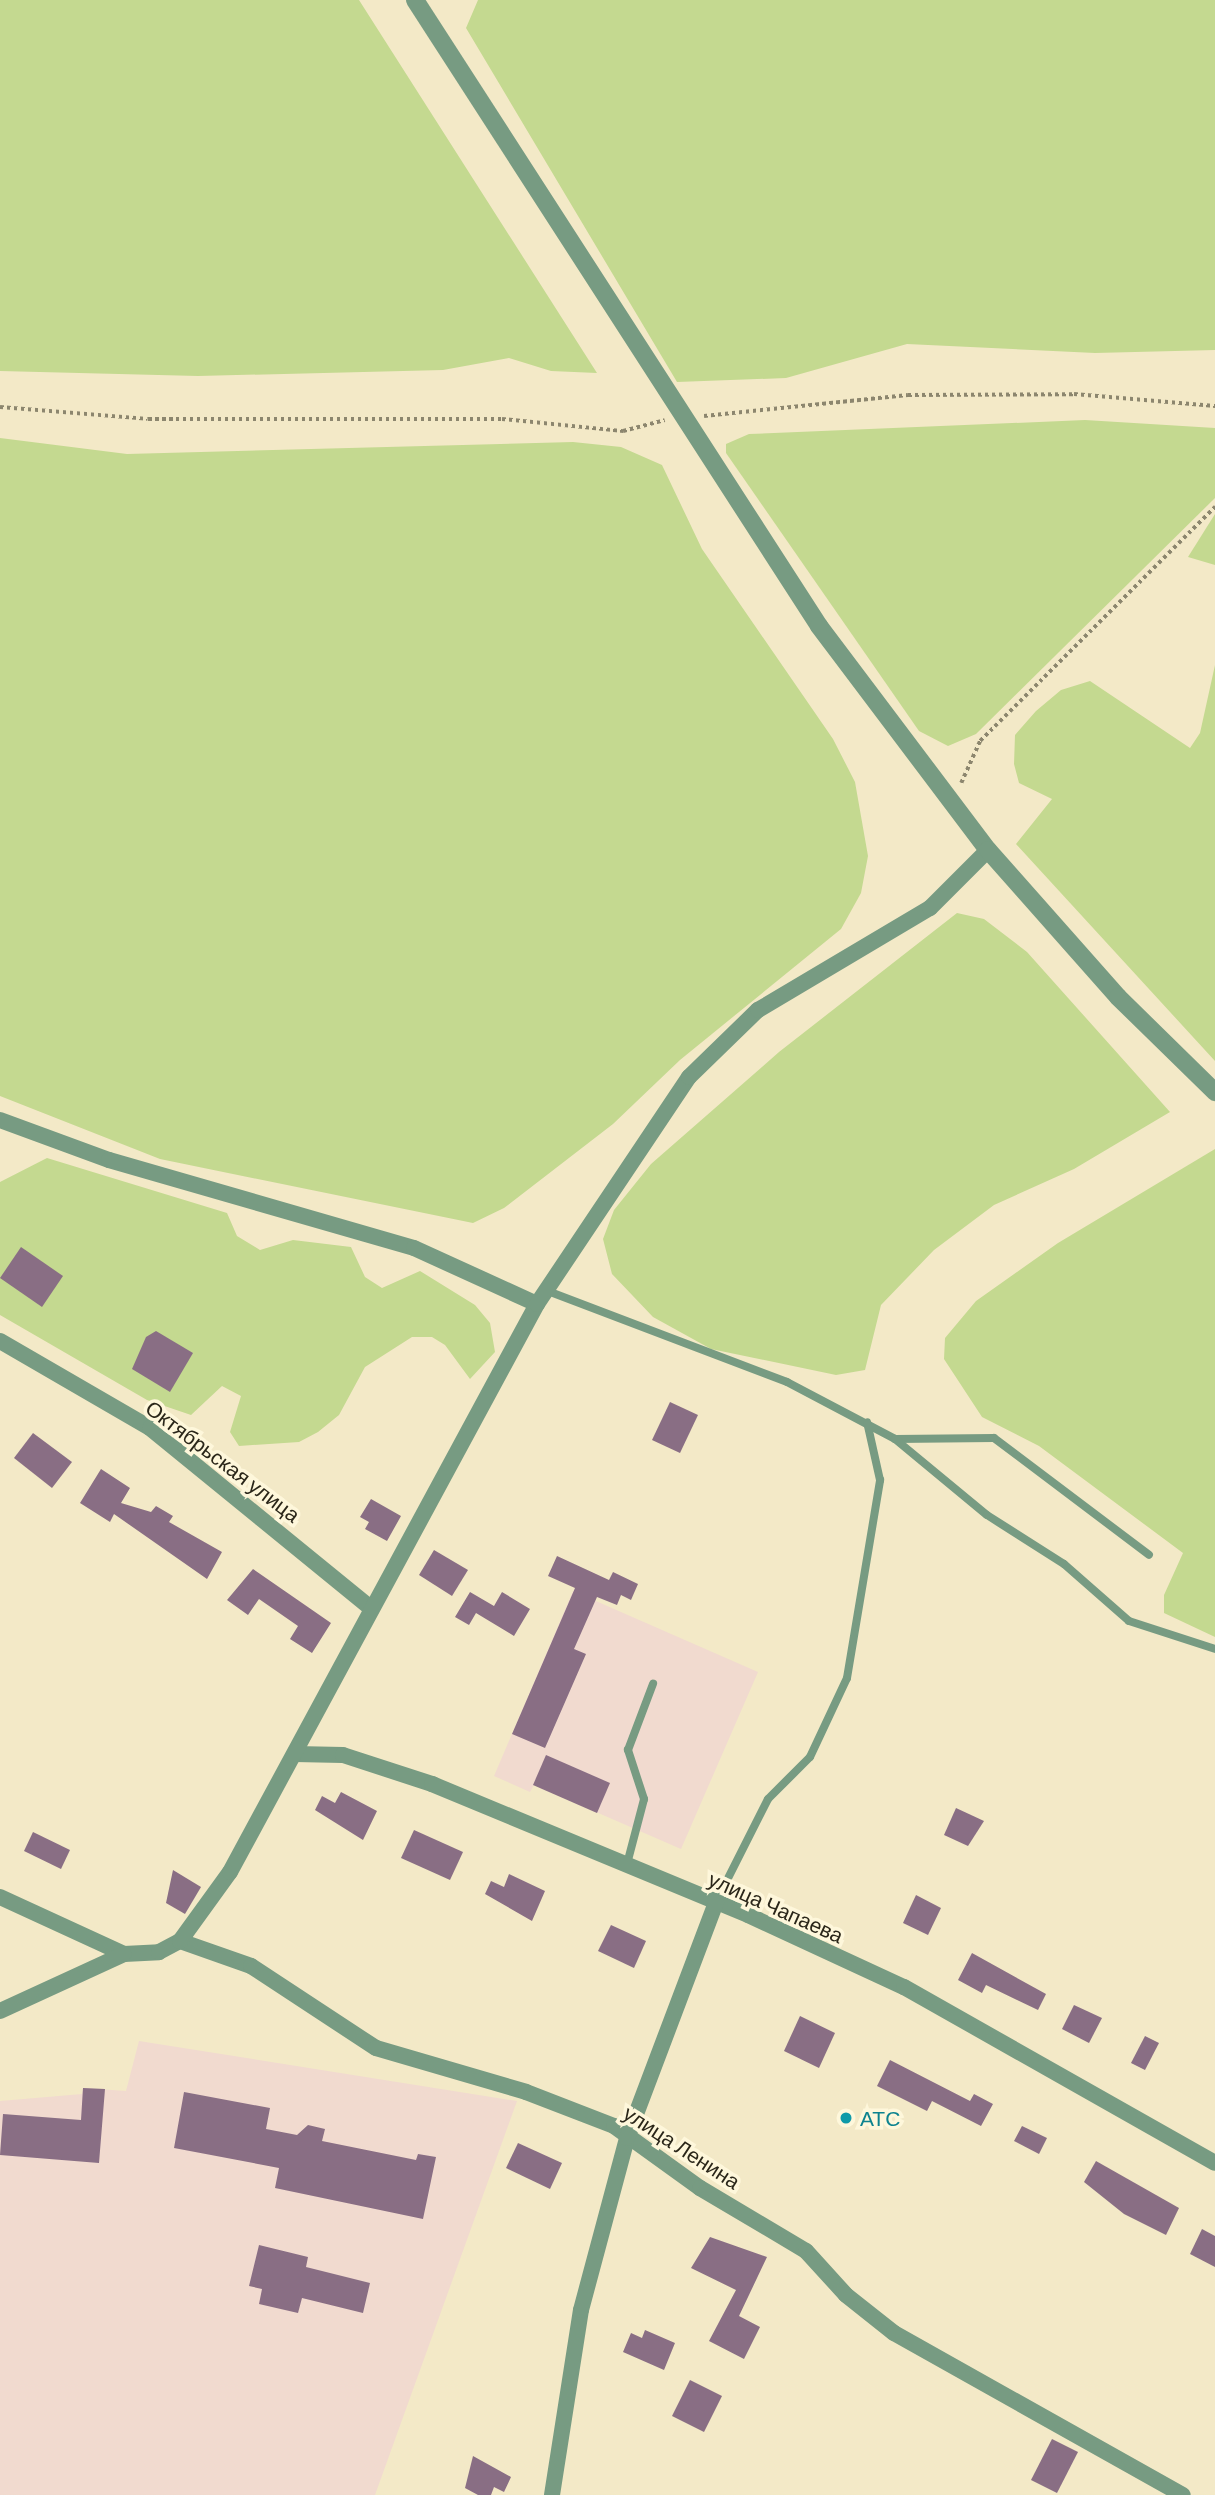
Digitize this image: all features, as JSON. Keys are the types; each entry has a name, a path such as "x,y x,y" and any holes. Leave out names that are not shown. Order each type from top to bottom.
{"street":[{"path":"415,0 678,417 818,626 988,850 1118,997 1215,1092"},
{"path":"0,2011 124,1954 159,1952 180,1941 230,1872 541,1297 689,1077 758,1010 930,908 988,850"},
{"path":"0,1120 108,1160 414,1248 541,1297"},
{"name":"Октябрьская улица","path":"0,1342 150,1428 372,1609"},
{"name":"улица Чапаева","path":"295,1754 343,1755 432,1784 626,1867 716,1902 904,1987 1215,2163"},
{"path":"0,1897 39,1920 124,1954"},
{"path":"552,2495 569,2379 627,2138 716,1902"},
{"name":"улица Ленина","path":"180,1941 251,1966 376,2049 526,2092 614,2126 627,2138 806,2251 846,2295 894,2333 1184,2495"}],"lane":[{"path":"541,1297 787,1382 867,1422 895,1439 987,1515 1064,1564 1129,1620 1215,1649"},
{"path":"716,1902 768,1799 810,1757 847,1678 880,1480 867,1422"},
{"path":"895,1439 994,1438 1149,1555"},
{"path":"626,1867 644,1799 628,1750 653,1684"}],"path":[{"path":"0,407 148,419 502,419 623,431 678,417 908,395 1074,394 1215,405"},
{"path":"958,810 963,771 980,741 1215,507"}],"shaded area":[{"path":"573,1591 758,1672 681,1849 534,1785 530,1792 494,1776"},
{"path":"139,2041 517,2101 375,2495 0,2495 0,2101 82,2094 83,2088 126,2091"}],"green space":[{"path":"0,0 359,0 597,373 551,371 509,358 443,370 198,376 0,371"},
{"path":"478,0 1215,0 1215,350 1095,353 907,344 786,378 677,382 466,28"},
{"path":"1085,420 1215,428 1215,498 976,734 948,746 919,731 726,453 726,444 749,434"},
{"path":"0,438 127,454 573,442 621,447 662,465 702,549 833,739 855,782 868,856 861,893 841,929 680,1060 613,1124 504,1208 473,1223 160,1159 0,1096"},
{"path":"1215,514 1215,565 1188,557"},
{"path":"1215,665 1215,1061 1016,844 1052,799 1019,783 1014,764 1015,735 1036,711 1061,690 1090,681 1190,748 1200,733"},
{"path":"957,913 984,919 1027,952 1170,1112 1074,1169 994,1205 934,1250 881,1305 865,1370 836,1375 711,1349 653,1317 612,1274 603,1239 614,1210 651,1164 779,1052"},
{"path":"1215,1149 1215,1637 1164,1613 1164,1595 1183,1553 1039,1446 982,1417 944,1359 945,1338 976,1301 1058,1243"},
{"path":"47,1158 227,1213 237,1236 260,1250 293,1240 351,1247 365,1277 382,1288 420,1271 475,1305 490,1323 495,1352 470,1379 445,1345 432,1337 412,1337 365,1367 339,1415 318,1432 299,1442 239,1446 230,1432 241,1396 222,1386 191,1415 147,1400 0,1315 0,1182"}],"building":[{"path":"21,1247 63,1276 42,1307 0,1278"},
{"path":"156,1331 193,1353 170,1392 132,1369 146,1337"},
{"path":"670,1402 698,1415 680,1453 652,1440"},
{"path":"33,1433 72,1462 52,1488 14,1458"},
{"path":"101,1469 130,1488 121,1503 151,1512 156,1506 173,1516 169,1522 222,1552 207,1579 114,1514 110,1522 80,1503"},
{"path":"371,1499 401,1516 387,1541 365,1529 369,1522 360,1517"},
{"path":"434,1550 468,1570 452,1596 419,1575"},
{"path":"557,1556 609,1580 613,1572 638,1584 631,1600 621,1595 617,1605 597,1597 574,1649 586,1654 545,1748 512,1734 575,1588 548,1576"},
{"path":"253,1569 331,1623 312,1653 290,1639 298,1626 259,1599 248,1615 227,1600"},
{"path":"470,1592 494,1606 502,1592 530,1609 514,1636 476,1613 469,1625 455,1617"},
{"path":"546,1755 610,1783 597,1813 533,1785"},
{"path":"341,1792 377,1811 363,1840 315,1810 322,1796 335,1803"},
{"path":"956,1808 984,1821 968,1846 944,1835"},
{"path":"414,1830 463,1852 450,1880 401,1858"},
{"path":"33,1832 70,1850 61,1869 24,1851"},
{"path":"173,1870 201,1887 185,1914 166,1903"},
{"path":"509,1874 545,1891 532,1921 485,1894 491,1881 504,1887"},
{"path":"916,1895 941,1908 928,1935 903,1923"},
{"path":"611,1925 646,1941 634,1968 598,1951"},
{"path":"972,1953 1046,1994 1038,2010 986,1985 982,1993 958,1980"},
{"path":"1074,2005 1102,2018 1089,2043 1062,2029"},
{"path":"800,2016 835,2033 819,2068 784,2051"},
{"path":"1145,2036 1159,2043 1145,2070 1131,2063"},
{"path":"890,2060 970,2101 974,2094 993,2104 981,2126 932,2101 927,2111 877,2086"},
{"path":"83,2088 105,2089 99,2163 0,2155 3,2114 81,2120"},
{"path":"184,2092 270,2108 266,2129 297,2135 308,2125 325,2129 322,2141 416,2160 418,2154 436,2157 423,2219 275,2188 279,2168 174,2148"},
{"path":"1022,2126 1047,2138 1039,2154 1014,2141"},
{"path":"518,2143 562,2163 550,2189 506,2168"},
{"path":"1096,2161 1179,2208 1166,2235 1124,2214 1084,2182"},
{"path":"1202,2229 1215,2236 1215,2267 1190,2254"},
{"path":"710,2237 767,2257 739,2316 760,2327 744,2359 709,2341 736,2290 691,2268"},
{"path":"259,2245 308,2257 306,2267 370,2283 363,2313 302,2298 298,2313 259,2304 262,2289 249,2286"},
{"path":"645,2330 675,2343 664,2370 623,2352 631,2333 642,2338"},
{"path":"690,2380 722,2396 704,2432 672,2416"},
{"path":"1052,2439 1078,2452 1057,2493 1031,2480"},
{"path":"473,2456 511,2477 504,2492 494,2487 491,2495 478,2495 465,2488"}],"place":[{"name":"АТС","path":"846,2118"}]}
